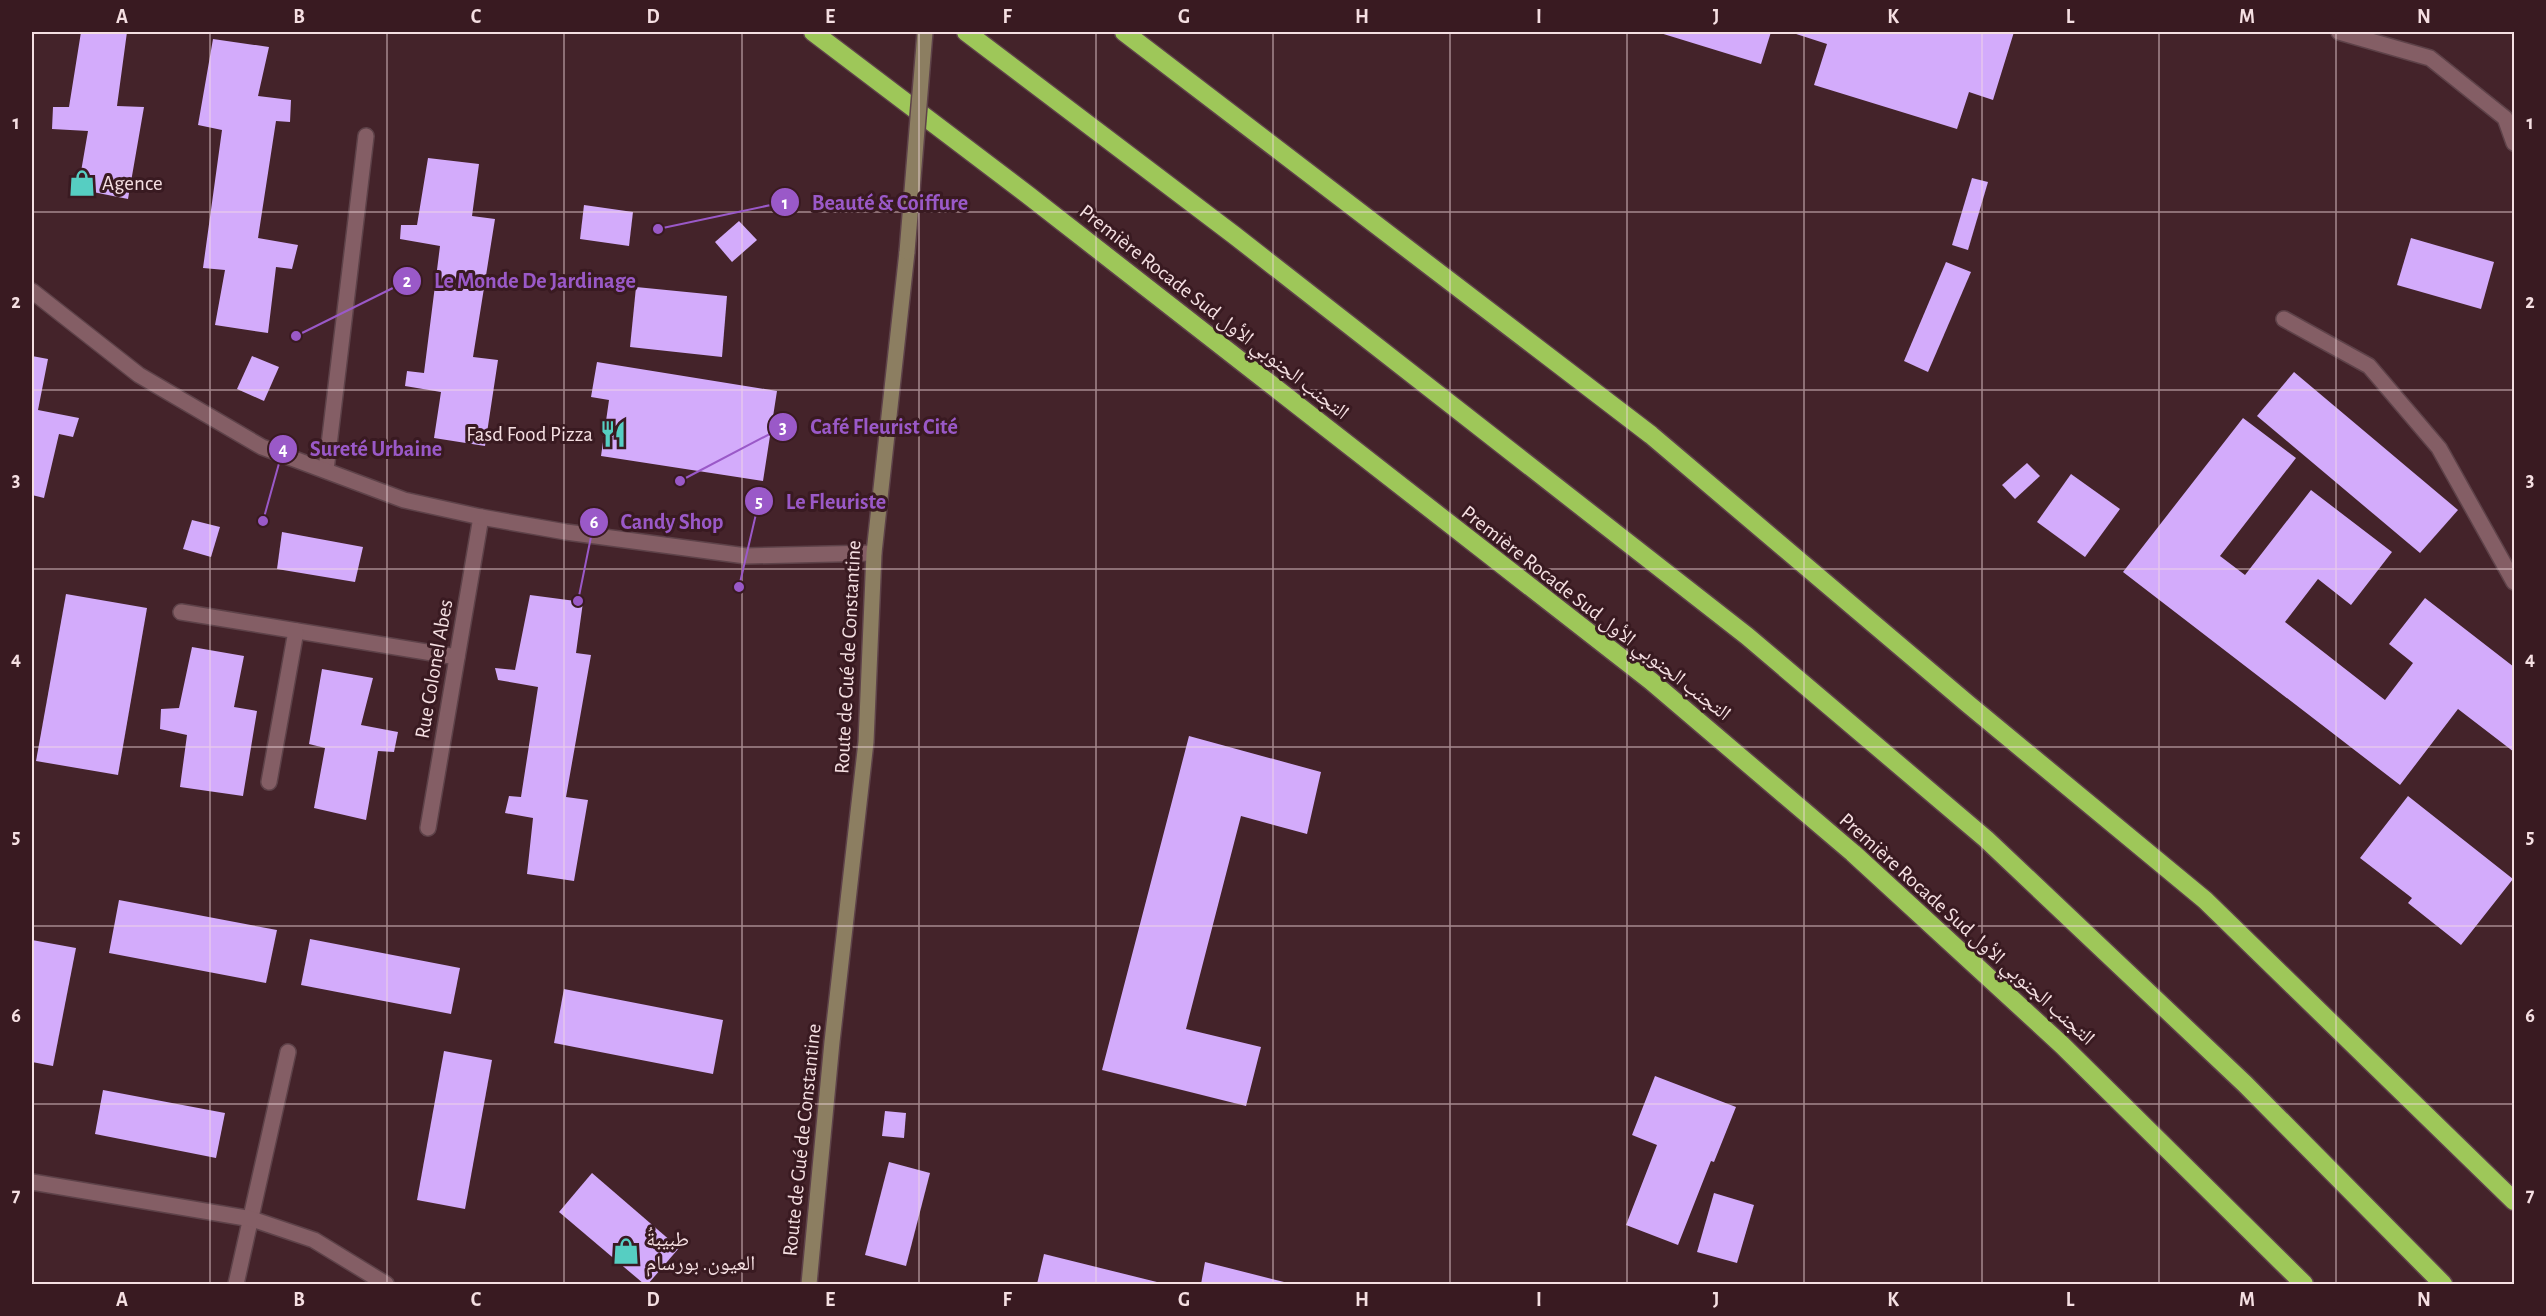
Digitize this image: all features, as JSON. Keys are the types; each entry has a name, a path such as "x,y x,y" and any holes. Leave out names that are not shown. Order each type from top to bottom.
{"highway":[{"name":"Première Rocade Sud التجنب الجنوبي الأول","path":"813,32 1074,231 1651,681 1852,853 2062,1045 2304,1284"},
{"path":"966,32 1234,236 1765,651 1986,839 2245,1084 2442,1284"},
{"path":"1124,32 1651,435 1959,696 2205,900 2514,1201"},
{"path":"2471,1159 2514,1206"}],"main road":[{"name":"Route de Gué de Constantine","path":"809,1284 832,1042 866,742 874,553 907,252 925,32"}],"street":[{"path":"2339,32 2430,58 2505,118 2514,143"},
{"path":"326,470 366,136"},
{"path":"32,291 139,375 262,447 404,500 566,532 746,556 874,553"},
{"path":"2284,319 2370,366 2439,448 2514,582"},
{"name":"Rue Colonel Abes","path":"428,828 481,517"},
{"path":"181,612 457,657"},
{"path":"269,782 296,631"},
{"path":"236,1284 288,1052"},
{"path":"32,1182 252,1219 314,1240 386,1284"}],"building":[{"path":"81,32 127,32 117,106 144,107 128,199 78,189 88,131 52,129 53,107 69,107"},
{"path":"1657,32 1771,32 1761,64"},
{"path":"1790,32 2014,32 1993,100 1969,92 1957,129 1814,85 1827,44"},
{"path":"213,39 269,47 258,96 291,100 290,122 276,121 258,238 298,245 292,269 276,267 268,333 215,325 225,270 203,268 222,130 198,125"},
{"path":"428,158 479,164 472,216 495,219 473,357 498,360 485,446 434,438 441,392 405,386 407,371 424,373 440,246 400,239 401,225 417,225"},
{"path":"1972,178 1988,182 1968,250 1952,245"},
{"path":"584,205 633,212 629,246 580,239"},
{"path":"739,221 757,240 732,262 715,242"},
{"path":"2411,238 2494,262 2481,309 2397,285"},
{"path":"1946,262 1971,272 1928,372 1904,361"},
{"path":"636,287 727,296 722,357 630,347"},
{"path":"32,356 48,359 38,410 79,418 73,437 59,434 44,498 32,495"},
{"path":"252,356 279,367 264,401 237,389"},
{"path":"597,362 777,391 763,481 601,456 609,400 591,397"},
{"path":"2294,372 2458,510 2420,553 2257,416"},
{"path":"2243,418 2296,458 2220,556 2245,575 2311,490 2392,552 2351,605 2318,579 2285,622 2385,700 2413,663 2389,644 2425,598 2514,667 2514,752 2458,709 2400,785 2123,572"},
{"path":"2027,463 2040,476 2015,499 2002,485"},
{"path":"2071,474 2120,509 2085,557 2037,522"},
{"path":"192,520 220,527 211,557 183,549"},
{"path":"282,532 363,547 355,582 277,569"},
{"path":"66,594 147,608 118,775 36,761"},
{"path":"530,595 583,602 576,653 591,655 566,797 588,800 574,881 527,874 533,818 505,813 509,796 521,797 538,687 498,680 495,668 515,670"},
{"path":"192,647 244,656 234,707 257,711 243,796 180,787 187,735 160,729 161,709 179,708"},
{"path":"322,669 373,678 361,725 398,732 394,752 378,751 366,820 314,808 325,748 309,744"},
{"path":"1189,736 1321,772 1307,834 1241,816 1186,1029 1261,1047 1246,1106 1102,1070"},
{"path":"2408,796 2513,879 2461,945 2408,903 2412,898 2360,858"},
{"path":"119,900 277,930 266,983 109,953"},
{"path":"310,939 460,968 451,1014 301,985"},
{"path":"32,940 76,948 53,1066 32,1062"},
{"path":"564,989 723,1020 713,1074 554,1043"},
{"path":"444,1051 492,1060 465,1209 417,1200"},
{"path":"1655,1076 1736,1107 1714,1162 1711,1161 1678,1245 1626,1225 1657,1145 1632,1135"},
{"path":"103,1090 225,1113 216,1158 95,1134"},
{"path":"885,1111 906,1113 904,1138 882,1136"},
{"path":"889,1162 930,1173 906,1266 865,1255"},
{"path":"592,1173 679,1248 648,1284 644,1284 559,1212"},
{"path":"1714,1193 1754,1205 1737,1263 1697,1252"},
{"path":"1044,1254 1165,1284 1037,1284"},
{"path":"1205,1262 1292,1284 1201,1284"}],"place":[{"name":"Agence","path":"82,183"},
{"name":"Beauté & Coiffure","path":"658,229"},
{"name":"Le Monde De Jardinage","path":"296,336"},
{"name":"Fasd Food Pizza","path":"613,434"},
{"name":"Café Fleurist Cité","path":"680,481"},
{"name":"Sureté Urbaine","path":"263,521"},
{"name":"Le Fleuriste","path":"739,587"},
{"name":"Candy Shop","path":"578,601"},
{"name":"طبيبةُ العيون. بورسام","path":"626,1251"}]}
